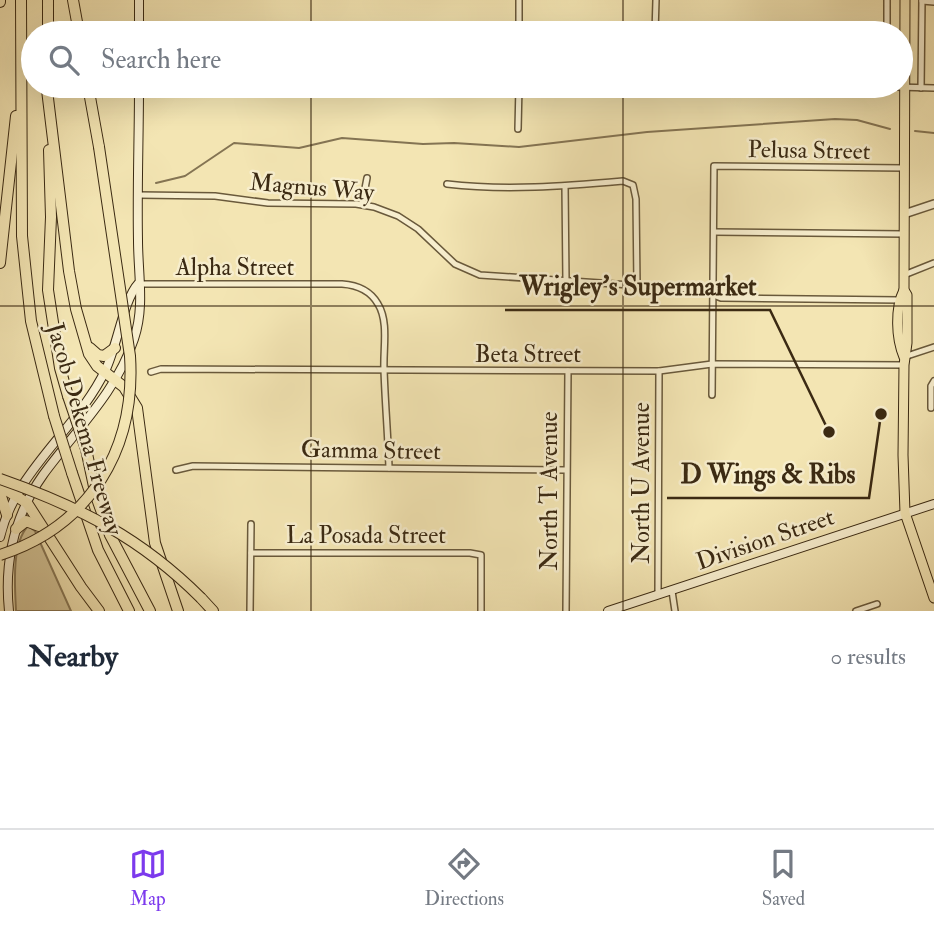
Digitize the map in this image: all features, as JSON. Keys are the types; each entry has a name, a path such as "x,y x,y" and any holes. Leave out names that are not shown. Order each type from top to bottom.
{"highway":[{"path":"0,263 15,124 21,0"},
{"name":"Jacob Dekema Freeway","path":"21,0 21,21"},
{"path":"48,0 48,21"},
{"path":"73,0 77,21"},
{"name":"Jacob Dekema Freeway","path":"21,98 22,236 31,321 54,416 98,550 129,611"},
{"name":"Jacob Dekema Freeway","path":"47,98 51,217 48,290 60,368 86,449 96,496 110,535 150,611"},
{"path":"48,98 69,271 84,337 89,354 97,366 124,387 139,414 155,543 178,611"},
{"path":"4,556 45,536 89,498 108,468 127,420 132,385 130,356 90,98"},
{"path":"84,337 92,351 98,355 104,356 115,348"},
{"path":"0,479 43,494 92,516 153,554 213,611"},
{"path":"0,486 27,503 99,611"},
{"path":"0,492 7,515"},
{"path":"16,529 26,521 32,521 44,530"}],"main road":[{"path":"139,0 139,21"},
{"path":"905,0 905,21"},
{"path":"9,611 4,556 27,503 41,478 75,437 116,379 135,338 142,294 138,284 139,98"},
{"path":"904,361 899,345 899,300 904,290 905,98"},
{"path":"0,537 15,497 30,473 88,399 105,372 115,348 131,291 138,284"},
{"path":"904,290 907,295 907,343 904,361 905,513 934,598"},
{"name":"Division Street","path":"608,611 934,504"}],"street":[{"path":"519,0 519,21"},
{"path":"655,21 656,0"},
{"path":"887,0 887,21"},
{"path":"921,89 922,1 934,2"},
{"path":"913,89 934,88"},
{"path":"518,129 519,98"},
{"name":"Pelusa Street","path":"714,232 714,166 904,169"},
{"path":"362,204 367,178"},
{"path":"447,184 512,187 623,181 630,184 636,199 637,285"},
{"path":"565,186 566,281"},
{"name":"Magnus Way","path":"139,195 215,196 268,203 362,204 397,215 418,229 455,264 480,275 637,285 712,294"},
{"path":"904,214 934,204"},
{"path":"712,395 714,232 904,234"},
{"path":"904,275 934,263"},
{"name":"Alpha Street","path":"138,284 331,284 357,286 371,295 379,305 384,322 389,468"},
{"path":"712,294 721,298 899,300"},
{"name":"Beta Street","path":"152,372 161,369 659,371 712,364 904,361 934,347"},
{"name":"North T Avenue","path":"566,611 568,371"},
{"name":"North U Avenue","path":"658,595 659,371"},
{"path":"931,408 931,386 934,381"},
{"name":"Gamma Street","path":"176,470 193,466 566,470"},
{"path":"250,611 251,524"},
{"name":"La Posada Street","path":"251,553 481,555 481,611"},
{"path":"672,591 675,611"},
{"path":"856,611 877,604"}],"shaded area":[{"path":"28,526 35,531 71,611 16,611 16,555"}],"waterway":[{"path":"156,183 185,176 234,143 299,148 342,138 519,147 647,132 835,119 857,120 890,129"},
{"path":"915,131 934,133"}],"place":[{"name":"D Wings & Ribs","path":"881,414"},
{"name":"Wrigley's Supermarket","path":"829,432"}]}
